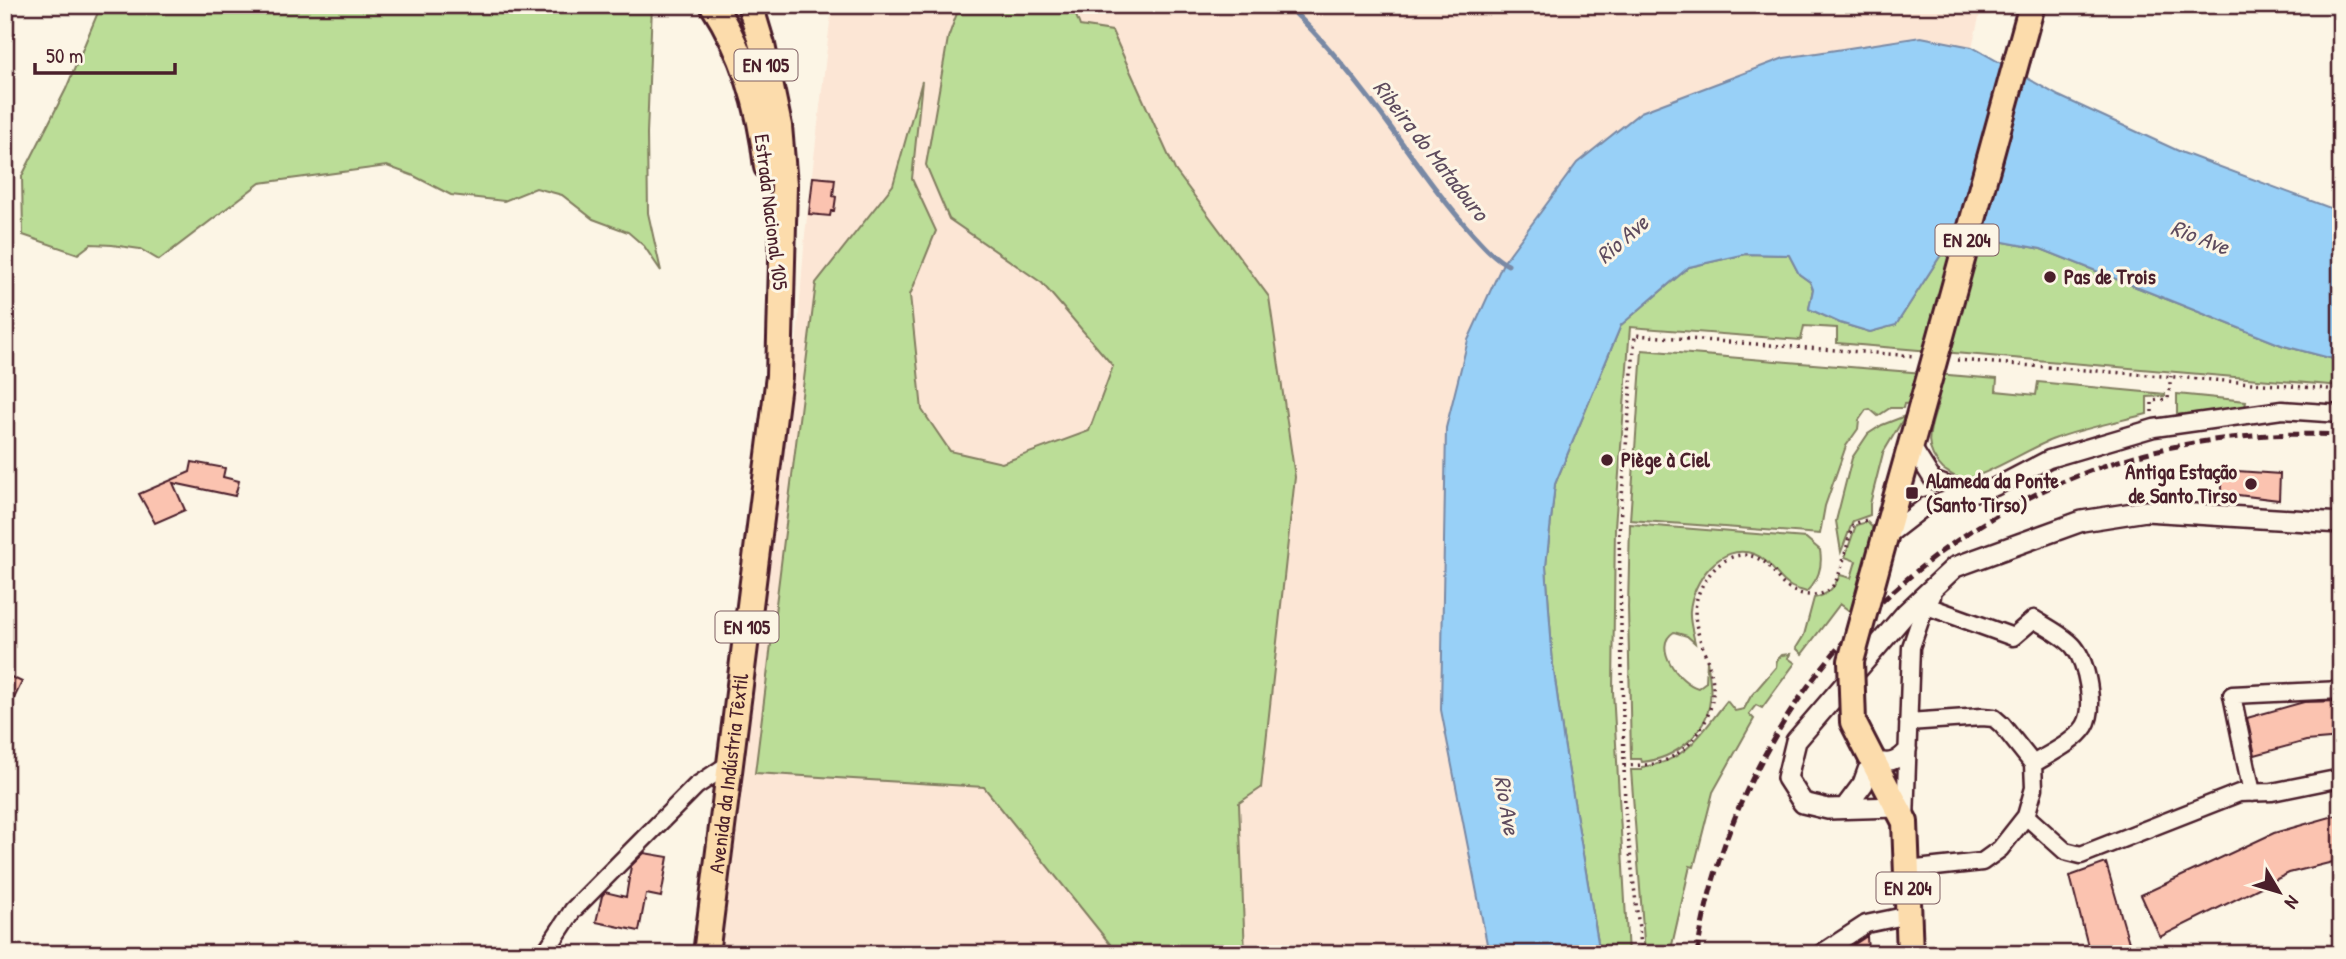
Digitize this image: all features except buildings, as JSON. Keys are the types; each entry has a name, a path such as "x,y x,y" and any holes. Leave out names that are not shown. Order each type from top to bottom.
{"main road":[{"name":"Estrada Nacional 105","path":"713,5 736,47 749,82 764,142 776,271 782,300"},
{"name":"Estrada Nacional 105","path":"750,5 779,126 784,185 782,300"},
{"name":"EN 204","path":"1910,954 1907,870 1901,814 1853,722 1851,661 1878,528 1914,434 2032,5"},
{"name":"Avenida da Indústria Têxtil","path":"706,954 779,376 782,300"}],"street":[{"path":"1878,528 1926,506 1995,487 2049,459 2154,428 2282,411 2341,414"},
{"path":"1914,434 1933,480 1970,494"},
{"path":"1942,579 1927,606 1911,646 1908,749 1901,814 1845,808 1828,809 1804,803 1787,778 1796,741 1894,625 1942,579 1955,567 2082,521 2146,511 2341,523"},
{"path":"1927,606 2013,636 2034,619 2074,647 2087,678 2090,708 2087,724 2079,734 2033,764"},
{"path":"1894,625 1911,646"},
{"path":"2252,793 2232,695 2341,690"},
{"path":"1907,870 1982,862 2000,849 2026,816 2034,788 2033,764 1994,718 1908,722"},
{"path":"1845,808 1863,784 1872,759 1888,764 1899,759 1908,749"},
{"path":"544,954 573,910 696,786 729,764"},
{"path":"2026,816 2065,851 2081,855 2239,793 2272,792 2341,778"},
{"path":"1821,954 1866,924 1909,915"}],"path":[{"path":"1642,954 1625,810 1619,534 1635,335 1924,357"},
{"path":"1951,359 2341,390"},
{"path":"2168,399 2171,376"},
{"path":"1625,766 1660,763 1693,742 1709,712 1713,680 1694,621 1696,599 1705,580 1718,564 1733,556 1751,556 1767,564 1787,588 1815,596 1827,593 1835,584 1852,527 1856,523 1878,528"}],"shaded area":[{"path":"832,5 1982,5 1972,47 1921,37 1468,340 1446,428 1441,710 1489,954 721,954 798,326 805,234"}],"green space":[{"path":"98,5 652,5 647,134 648,213 661,271 644,246 628,232 593,219 562,195 536,188 504,201 451,195 387,166 260,183 159,260 140,249 112,245 91,244 78,254 23,235 22,176 66,89 99,10"},
{"path":"960,5 1072,5 1080,26 1112,31 1175,170 1269,297 1295,477 1261,788 1239,803 1245,954 1118,954 984,787 755,773 816,283 893,185 922,81 912,179 936,231 910,295 922,410 950,451 1002,463 1089,431 1113,366 1042,283 949,219 926,165 948,38"},
{"path":"1993,240 2041,249 2284,346 2341,361 2341,386 1837,343 1837,328 1804,326 1801,340 1630,327 1615,527 1613,691 1628,954 1600,954 1563,737 1553,665 1546,566 1555,484 1621,325 1689,267 1746,254 1789,255 1799,274 1810,282 1813,289 1809,309 1840,323 1870,332 1896,325 1946,247"},
{"path":"1642,350 1997,379 1996,391 2036,395 2038,382 2165,396 2147,397 2147,414 2054,439 1980,475 1962,479 1943,469 1932,452 1929,436 1939,400 1904,404 1903,408 1890,408 1878,416 1870,409 1866,410 1859,420 1858,429 1846,446 1825,506 1820,534 1630,520"},
{"path":"2177,394 2246,401 2245,407 2177,415"},
{"path":"1905,416 1883,453 1870,504 1870,515 1853,521 1841,552 1836,521 1852,458 1868,434"},
{"path":"1867,522 1872,527 1872,535 1851,612 1840,604 1802,654 1796,648 1804,635 1814,598 1830,590 1840,575 1851,578 1856,561 1845,557 1856,525"},
{"path":"1630,524 1806,538 1820,550 1821,556 1819,573 1806,592 1785,583 1765,560 1754,554 1730,554 1710,567 1692,599 1690,619 1695,643 1687,636 1674,632 1665,646 1666,655 1676,672 1698,688 1706,682 1707,661 1711,690 1708,712 1703,724 1687,743 1666,756 1642,762 1641,759 1631,759 1628,607"},
{"path":"1790,654 1788,658 1795,663 1762,708 1756,705 1749,714 1754,719 1713,792 1694,867 1690,866 1670,954 1645,954 1631,770 1642,770 1642,767 1657,764 1682,753 1727,701 1735,711 1744,709 1751,696 1776,667 1777,660 1782,655"}],"water":[{"name":"Rio Ave","path":"1921,37 1972,47 2059,96 2183,153 2341,212 2341,361 2284,346 2041,249 1993,240 1946,247 1896,325 1870,332 1840,323 1809,309 1813,289 1810,282 1799,274 1789,255 1746,254 1689,267 1621,325 1555,484 1546,566 1553,665 1600,954 1489,954 1441,710 1446,428 1468,340 1503,263 1577,163 1641,112 1784,58"}],"waterway":[{"name":"Ribeira do Matadouro","path":"1286,5 1347,70 1457,216 1489,251 1508,265"}],"railway":[{"path":"1697,954 1717,866 1750,784 1794,707 1848,637 1911,576 1982,524 2061,483 2146,453 2243,437 2341,435"}],"place":[{"name":"Pas de Trois","path":"2050,277"},
{"name":"Piège à Ciel","path":"1607,460"},
{"name":"Antiga Estação de Santo Tirso","path":"2251,484"},
{"name":"Alameda da Ponte (Santo Tirso)","path":"1912,493"}]}
